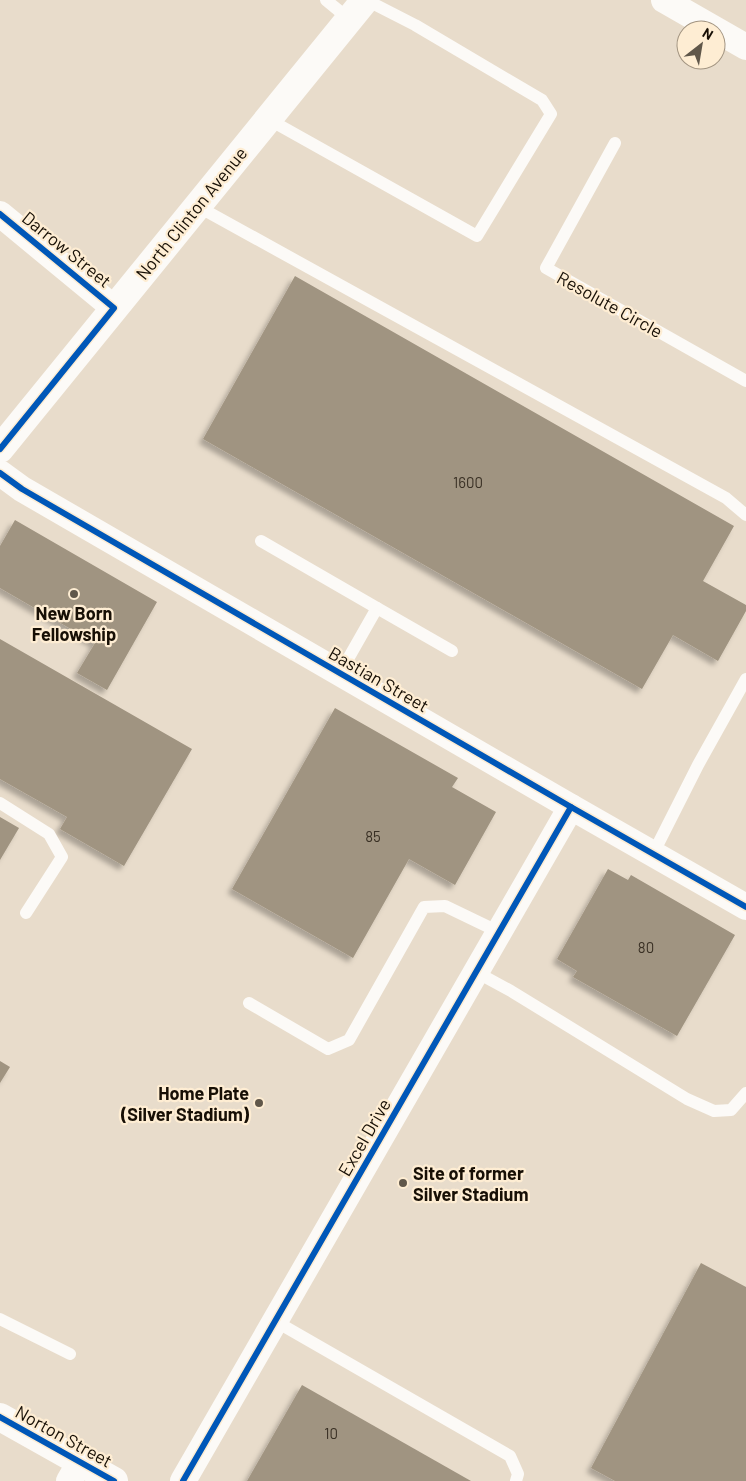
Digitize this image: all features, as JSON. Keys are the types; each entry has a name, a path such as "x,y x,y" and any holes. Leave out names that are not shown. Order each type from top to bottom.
{"street":[{"path":"664,0 746,47"},
{"name":"North Clinton Avenue","path":"0,449 360,5"},
{"name":"Darrow Street","path":"0,214 114,308"},
{"name":"Bastian Street","path":"0,473 22,489 746,907"},
{"name":"Excel Drive","path":"182,1481 571,807"},
{"name":"Norton Street","path":"0,1416 74,1471 114,1481"}],"lane":[{"path":"268,119 477,236 551,114 542,100 415,25 360,5 326,0"},
{"name":"Resolute Circle","path":"615,143 546,268 746,381"},
{"path":"197,206 726,498 746,515"},
{"path":"261,541 452,651"},
{"path":"340,673 377,608"},
{"path":"653,854 698,765 746,678"},
{"path":"0,804 49,834 62,857 26,913"},
{"path":"249,1003 328,1049 349,1040 424,907 446,906 499,932"},
{"path":"476,972 511,991 687,1099 714,1112 731,1110 746,1093"},
{"path":"0,1319 70,1354"},
{"path":"275,1321 510,1456 518,1474 516,1481"}],"building":[{"path":"295,276 734,526 703,581 746,605 746,611 718,661 673,635 642,689 203,439"},
{"path":"15,520 157,602 107,690 77,673 95,643 0,588 0,546"},
{"path":"0,639 192,749 124,866 60,829 67,817 0,779"},
{"path":"335,708 458,778 452,787 496,812 455,885 409,859 353,958 232,889"},
{"path":"0,817 19,828 0,860"},
{"path":"608,869 628,880 631,875 735,935 677,1036 573,977 577,971 557,959"},
{"path":"0,1061 10,1067 0,1083"},
{"path":"701,1263 746,1287 746,1481 615,1481 591,1468"},
{"path":"302,1385 471,1481 247,1481"}],"cycle path":[{"path":"0,214 114,308 0,449"},
{"path":"0,473 22,489 746,907"},
{"path":"183,1481 571,807"},
{"path":"0,1417 114,1481"}],"place":[{"name":"New Born Fellowship","path":"74,594"},
{"name":"Home Plate (Silver Stadium)","path":"259,1103"},
{"name":"Site of former Silver Stadium","path":"403,1183"}]}
